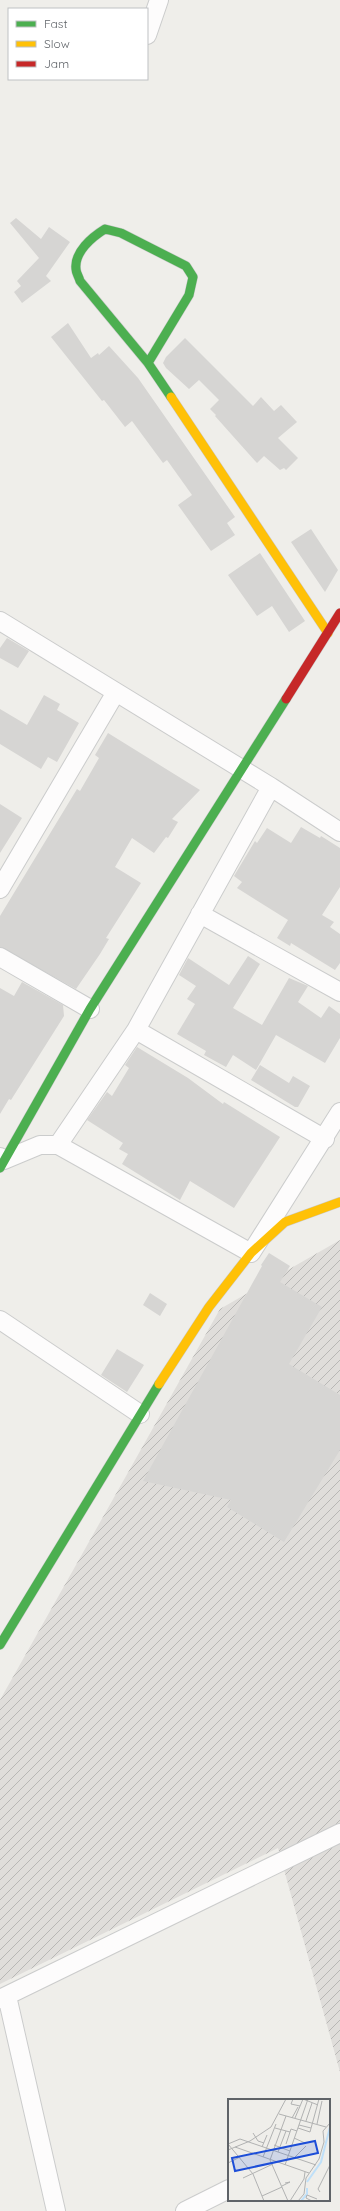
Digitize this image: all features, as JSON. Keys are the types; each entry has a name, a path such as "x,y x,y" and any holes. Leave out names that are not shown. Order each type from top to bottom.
{"street":[{"path":"148,32 159,0"},
{"path":"148,363 189,295 193,277 186,266 121,233 105,229 96,233 80,255 76,268 80,281 148,363 328,633"},
{"path":"2,1161 90,1009 340,613"},
{"path":"0,621 272,787 340,832"},
{"path":"0,889 116,692"},
{"path":"58,1145 136,1030 272,787"},
{"path":"200,914 340,992"},
{"path":"0,957 90,1009"},
{"path":"136,1030 325,1139"},
{"path":"0,1645 140,1414 209,1307 251,1252 325,1139 340,1112"},
{"path":"2,1161 40,1145 58,1145 251,1252"},
{"path":"251,1252 285,1222 340,1202"},
{"path":"0,1320 140,1414"},
{"path":"56,2211 3,1997 340,1833"},
{"path":"185,2211 228,2190"}],"shaded area":[{"path":"340,1240 340,2072 278,1848 0,1984 0,1700 220,1309"}],"building":[{"path":"16,218 41,239 49,227 70,242 46,276 51,281 22,303 14,292 21,286 17,281 39,258 10,223"},
{"path":"68,323 91,358 98,353 99,355 109,346 138,378 235,517 227,523 235,535 211,551 178,505 192,495 167,460 163,463 132,421 125,427 104,400 102,401 51,337"},
{"path":"185,338 253,406 261,397 274,411 281,405 297,422 278,438 298,458 286,470 284,468 280,470 264,456 257,463 210,409 219,400 199,380 189,389 166,368 163,363 166,357"},
{"path":"311,529 338,570 325,592 291,542"},
{"path":"260,553 305,621 289,632 272,606 257,616 228,575"},
{"path":"7,638 29,651 18,668 0,658 0,648"},
{"path":"44,695 60,704 57,710 79,723 57,762 48,757 41,769 0,744 0,709 27,725"},
{"path":"108,733 200,790 172,819 178,822 168,838 166,837 154,853 132,838 115,867 141,883 106,938 109,939 100,954 76,989 0,947 0,916 77,789 80,791 99,758 95,755"},
{"path":"0,804 22,818 0,853"},
{"path":"301,827 320,838 321,836 340,848 340,887 322,915 334,922 330,927 340,934 340,963 335,970 291,943 290,946 277,938 288,920 237,888 242,882 234,876 255,841 257,843 267,828 291,843"},
{"path":"248,956 260,964 233,1008 262,1025 289,978 308,986 298,1002 321,1018 329,1006 340,1014 340,1038 325,1063 276,1035 256,1070 233,1055 226,1067 204,1055 206,1051 177,1034 195,1004 187,999 196,986 179,975 188,958 229,985"},
{"path":"22,982 63,1005 64,1016 11,1100 9,1099 0,1114 0,988 14,996"},
{"path":"137,1047 188,1078 223,1104 224,1102 280,1137 234,1208 190,1181 180,1200 122,1164 128,1154 119,1149 123,1143 87,1120 107,1092 112,1096 129,1068 125,1065"},
{"path":"260,1065 289,1083 293,1076 310,1086 298,1107 295,1107 251,1080"},
{"path":"269,1253 290,1266 280,1282 322,1307 289,1364 340,1395 340,1450 284,1542 227,1507 231,1500 143,1481"},
{"path":"150,1293 167,1304 160,1316 143,1305"},
{"path":"117,1349 144,1365 127,1392 101,1375"}],"traffic: fast":[{"path":"148,363 189,295 193,277 186,266 121,233 105,229 95,236 81,251 76,263 77,274 80,281 148,363 171,397"},
{"path":"0,1168 90,1009 286,699"},
{"path":"0,1645 159,1384"}],"traffic: slow":[{"path":"171,397 328,633"},
{"path":"159,1384 209,1307 251,1253 285,1222 340,1202"}],"traffic: jam":[{"path":"286,699 340,613"}]}
